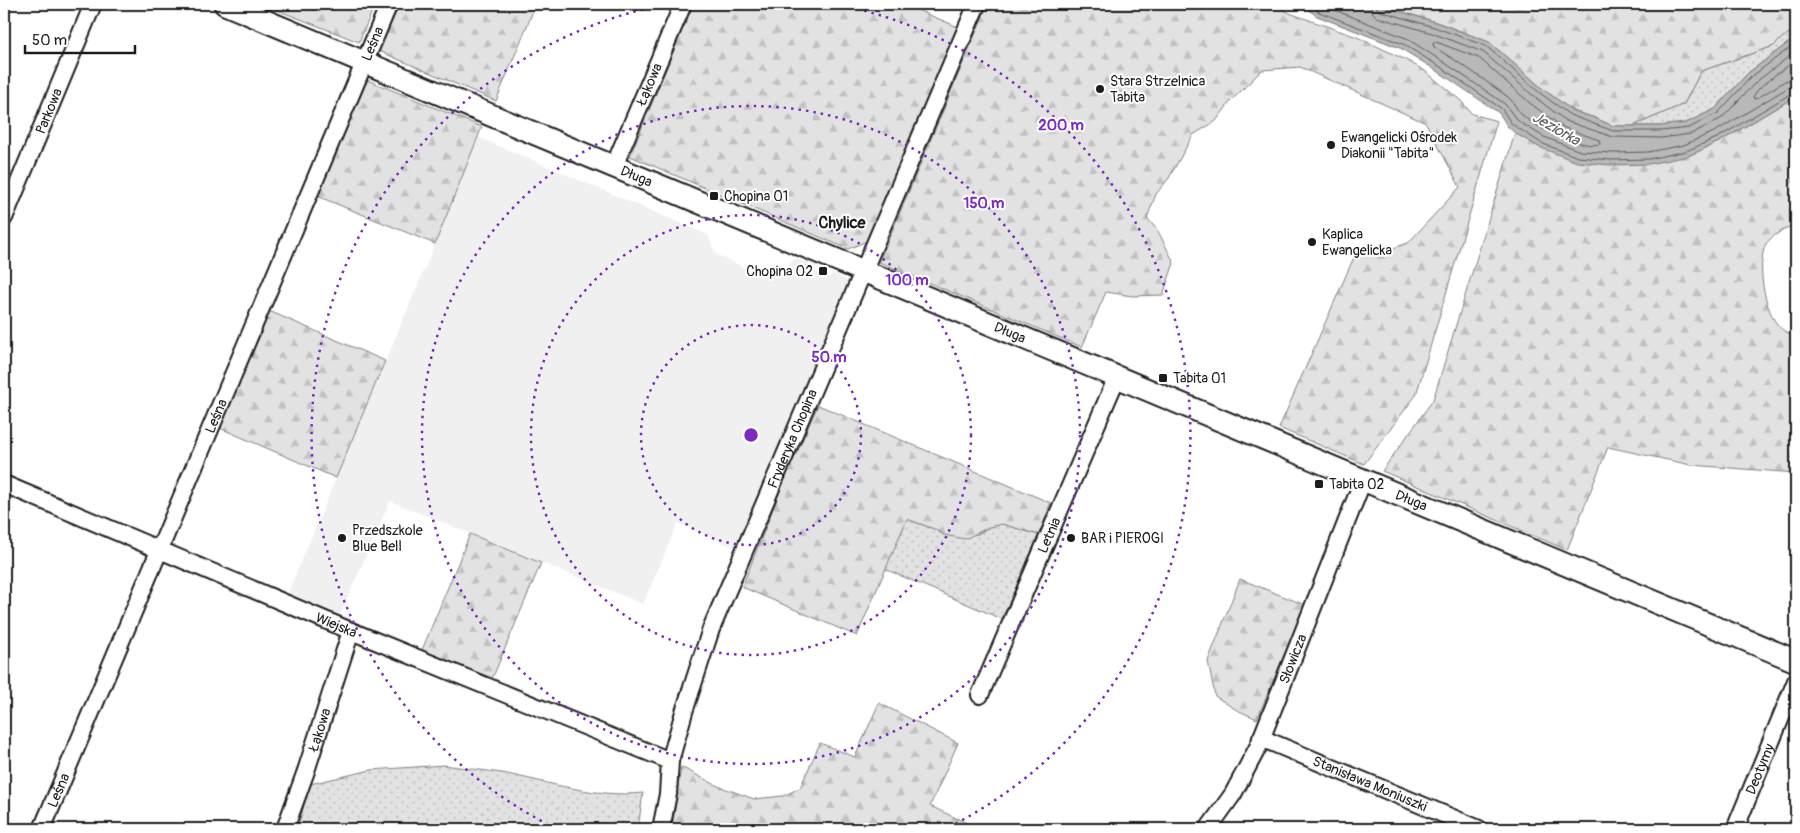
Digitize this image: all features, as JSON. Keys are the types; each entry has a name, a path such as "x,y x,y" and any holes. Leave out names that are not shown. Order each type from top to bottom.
{"street":[{"name":"Parkowa","path":"4,218 93,4"},
{"name":"Długa","path":"225,4 1796,662"},
{"name":"Leśna","path":"42,829 389,4"},
{"name":"Łąkowa","path":"614,166 683,4"},
{"name":"Fryderyka Chopina","path":"661,829 668,794 670,761 711,629 977,4"},
{"name":"Letnia","path":"980,695 1117,377"},
{"name":"Słowicza","path":"1208,829 1233,794 1261,738 1364,480"},
{"name":"Wiejska","path":"4,484 351,630 670,761"},
{"name":"Łąkowa","path":"285,829 309,762 351,630"},
{"name":"Deotymy","path":"1735,829 1796,681"},
{"name":"Stanisława Moniuszki","path":"1261,738 1479,829"}],"shaded area":[{"path":"478,137 708,235 717,255 758,274 769,275 783,269 796,258 816,266 814,271 830,277 832,273 852,283 738,549 678,523 643,604 390,501 340,615 288,593"}],"green space":[{"path":"262,4 375,4 359,42"},
{"path":"399,4 536,4 496,101 379,51"},
{"path":"693,4 903,4 958,27 867,241 848,249 630,156"},
{"path":"988,4 1271,4 1292,14 1357,37 1406,60 1425,71 1461,101 1472,114 1497,121 1416,395 1364,464 1279,428 1358,248 1385,251 1408,243 1460,187 1426,123 1300,67 1262,70 1230,102 1216,121 1193,135 1169,178 1156,194 1147,218 1158,231 1174,263 1163,295 1132,296 1106,292 1082,347 879,262"},
{"path":"1375,4 1796,4 1796,29 1783,37 1774,46 1701,71 1684,104 1633,126 1613,126 1573,111 1543,89 1489,42 1436,22"},
{"path":"1796,29 1796,37 1748,73 1715,109 1686,123 1660,126 1633,126 1684,104 1701,71 1774,46 1783,37"},
{"path":"365,79 482,127 435,244 317,196"},
{"path":"1796,96 1796,225 1779,233 1767,242 1763,254 1762,275 1765,297 1772,317 1781,328 1796,336 1796,473 1691,465 1608,447 1567,550 1382,471 1433,400 1515,133 1539,147 1688,156 1721,141"},
{"path":"269,311 385,361 336,478 220,428"},
{"path":"818,405 1051,503 1039,535 1002,524 989,527 965,539 944,535 934,529 907,519 857,636 742,587 784,481"},
{"path":"907,519 934,529 944,535 978,534 989,527 1002,524 1039,535 1002,619 885,569"},
{"path":"470,534 541,563 492,679 422,650"},
{"path":"1240,579 1305,605 1257,719 1235,709 1215,696 1208,661"},
{"path":"879,703 958,743 930,806 980,829 672,829 681,767 718,786 754,799 783,796 800,788 820,743 855,757"},
{"path":"444,765 502,773 590,791 625,794 643,793 638,829 328,829 299,823 310,784 371,770"}],"water":[{"name":"Jeziorka","path":"1300,4 1375,4 1436,22 1489,42 1543,89 1573,111 1613,126 1660,126 1686,123 1715,109 1748,73 1796,37 1796,96 1721,141 1688,156 1649,164 1611,165 1577,162 1539,147 1515,133 1508,127 1499,113 1400,48 1317,16"}],"place":[{"name":"Stara Strzelnica Tabita","path":"1100,89"},
{"name":"Ewangelicki Ośrodek Diakonii \"Tabita\"","path":"1331,145"},
{"name":"Chopina 01","path":"714,196"},
{"name":"Kaplica Ewangelicka","path":"1312,242"},
{"name":"Chopina 02","path":"823,271"},
{"name":"Tabita 01","path":"1163,378"},
{"name":"Tabita 02","path":"1319,484"},
{"name":"Przedszkole Blue Bell","path":"342,538"},
{"name":"BAR i PIEROGI","path":"1071,538"}],"district":[{"name":"Chylice","path":"842,223"}]}
